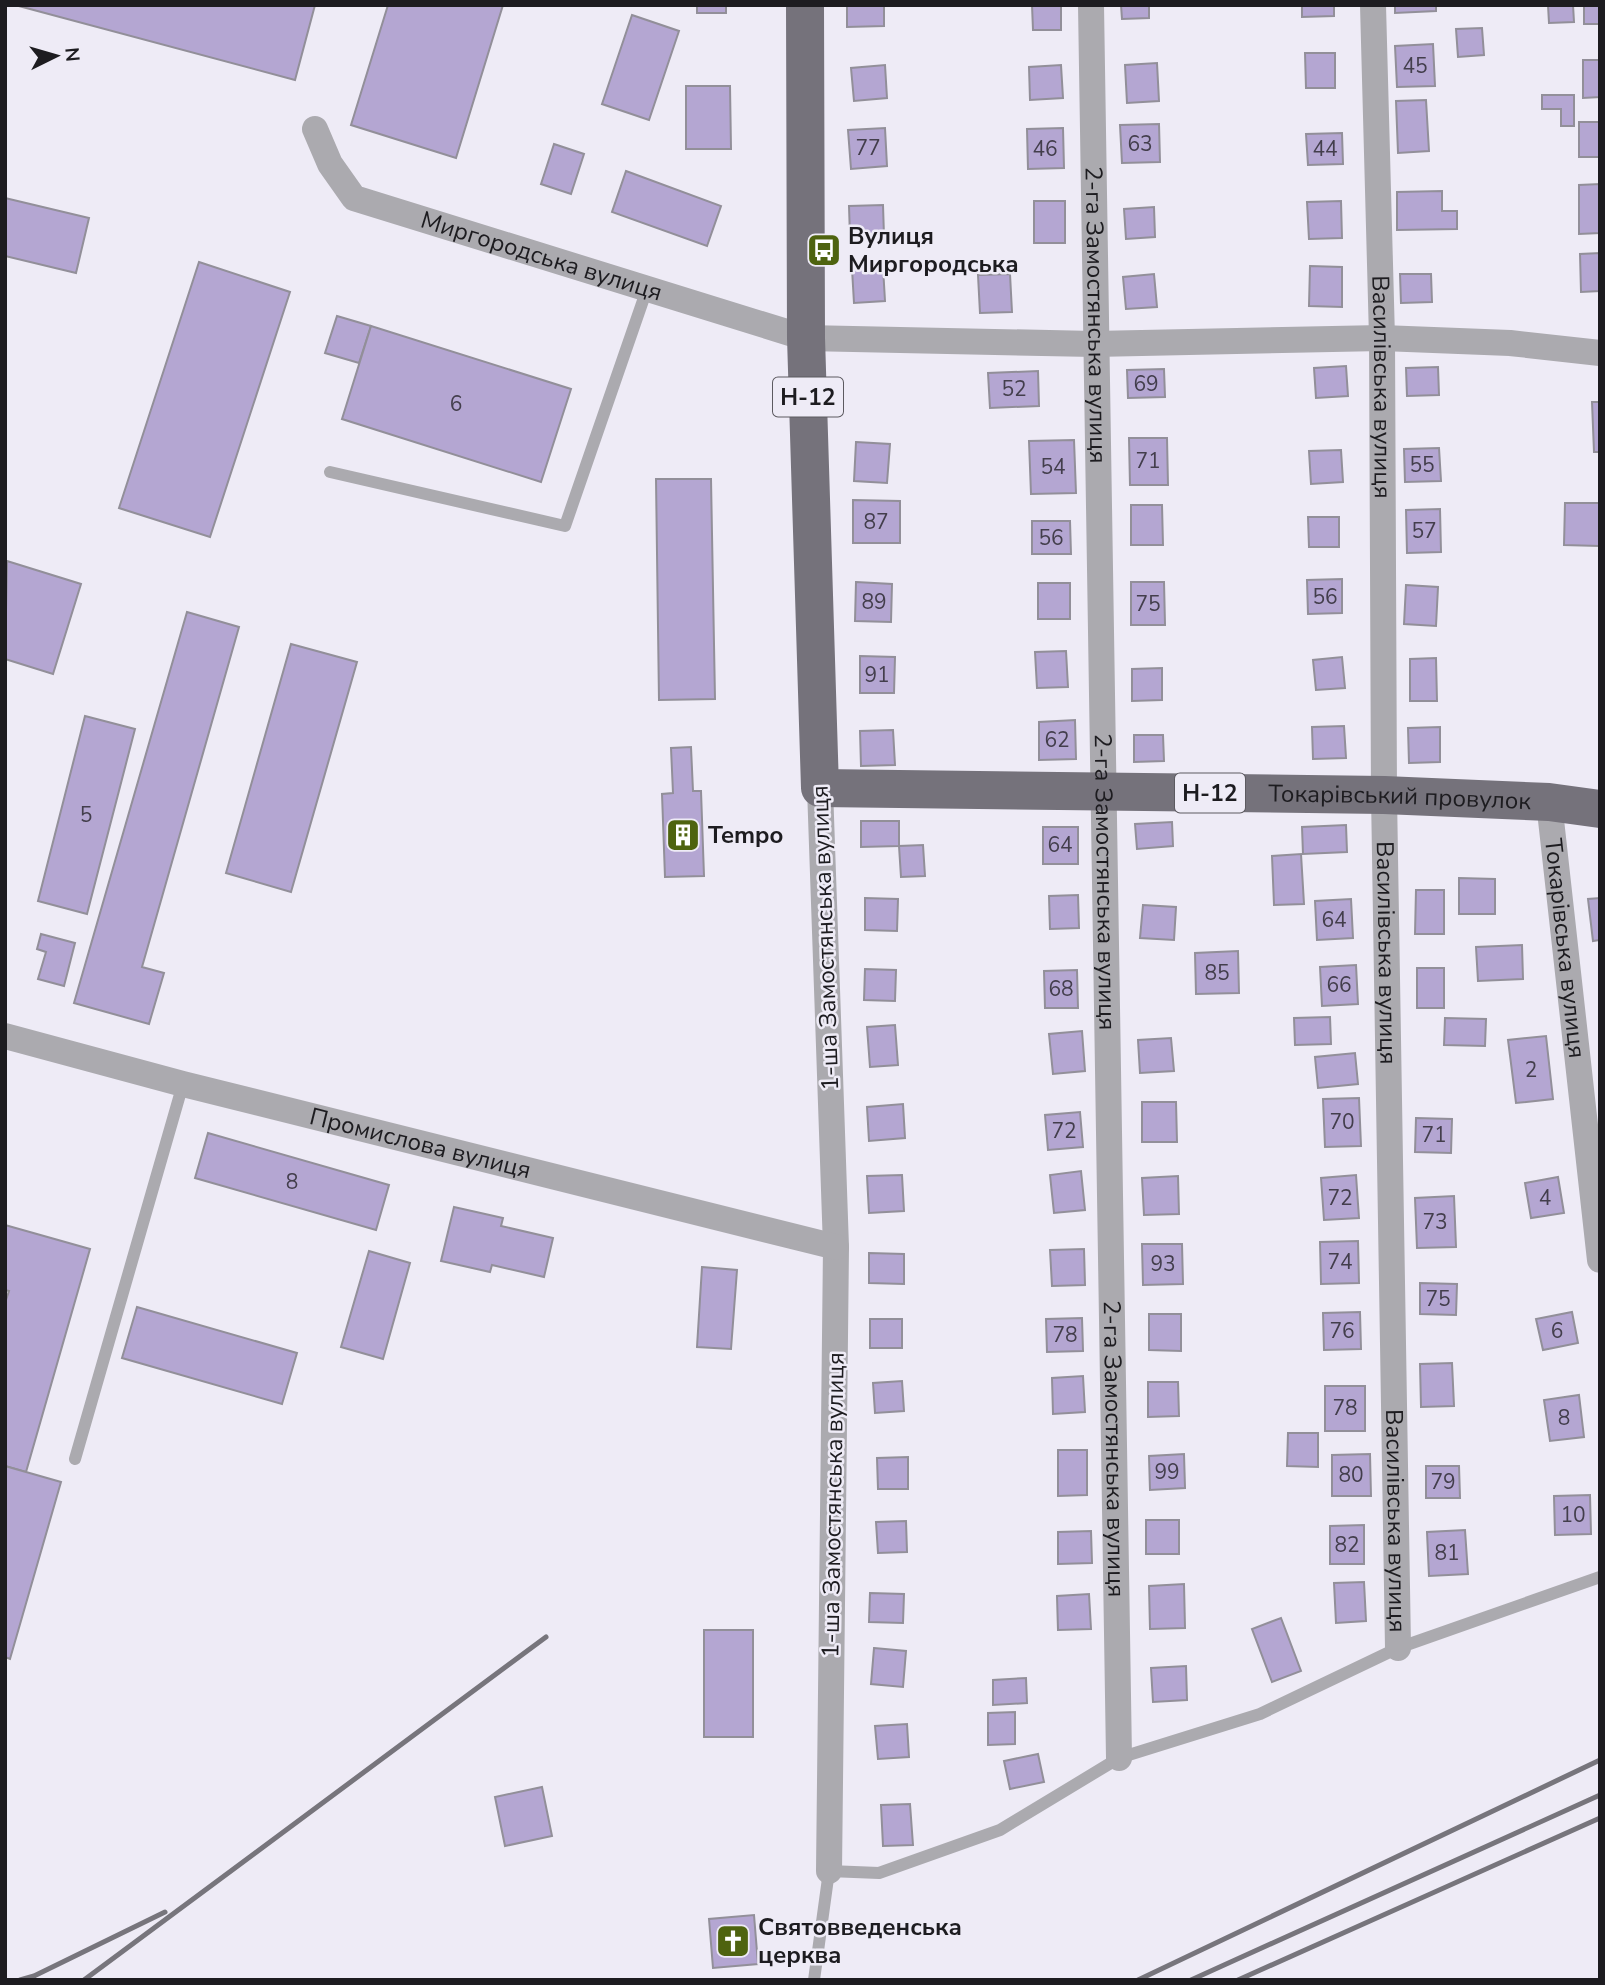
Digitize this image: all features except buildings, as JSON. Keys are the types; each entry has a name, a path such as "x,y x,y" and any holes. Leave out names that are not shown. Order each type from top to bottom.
{"main road":[{"name":"1-ша Замостянська вулиця","path":"805,5 806,338 820,788"},
{"name":"Токарівський провулок","path":"820,788 1384,795 1549,802 1600,809"}],"street":[{"name":"2-га Замостянська вулиця","path":"1091,5 1094,344 1119,1758"},
{"name":"Василівська вулиця","path":"1373,5 1382,338 1384,795 1398,1648"},
{"name":"Миргородська вулиця","path":"316,129 330,164 354,198 806,338 1094,344 1382,338 1510,343 1600,353"},
{"name":"1-ша Замостянська вулиця","path":"820,788 836,1247 829,1871"},
{"name":"Токарівська вулиця","path":"1549,802 1600,1260"},
{"name":"Промислова вулиця","path":"5,1036 183,1084 836,1247"}],"lane":[{"path":"330,472 565,526 647,289"},
{"path":"75,1459 183,1084"},
{"path":"814,1980 829,1871 879,1873 1000,1830 1119,1758 1260,1714 1398,1648 1600,1577"}],"railway":[{"path":"84,1980 546,1637"},
{"path":"1138,1980 1600,1760"},
{"path":"1191,1980 1600,1795"},
{"path":"1238,1980 1600,1818"},
{"path":"20,1980 34,1976 165,1912"}],"place":[{"name":"Вулиця Миргородська","path":"824,250"},
{"name":"Tempo","path":"683,835"},
{"name":"Святовведенська церква","path":"733,1941"}]}
